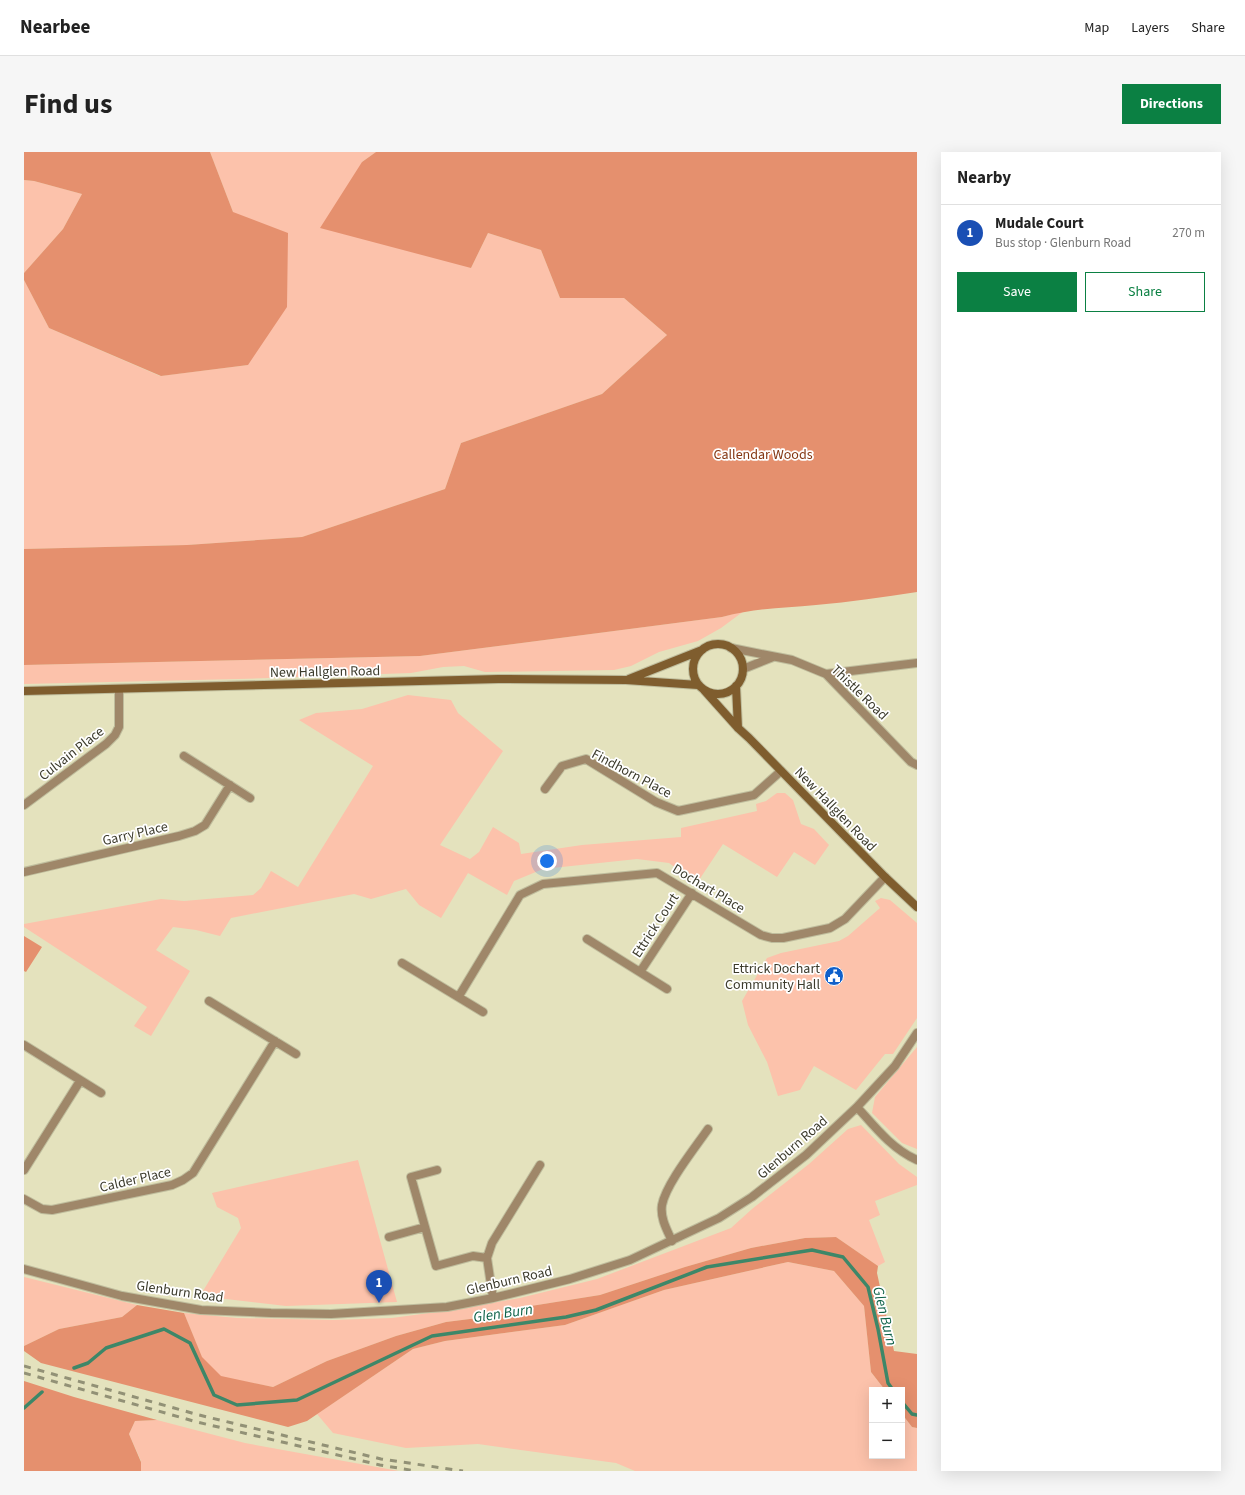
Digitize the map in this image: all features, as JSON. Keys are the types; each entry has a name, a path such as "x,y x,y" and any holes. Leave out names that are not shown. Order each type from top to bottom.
{"street":[{"path":"712,645 725,645 739,657 742,675 736,686 724,693 717,694 710,693 701,688 695,679 693,666 694,660 702,650 712,645"},
{"name":"Thistle Road","path":"730,648 792,660 826,674 911,762 917,765"},
{"name":"New Hallglen Road","path":"626,680 702,650"},
{"path":"742,669 773,656"},
{"path":"826,674 917,663"},
{"name":"New Hallglen Road","path":"24,691 498,679 626,680 701,688 738,728 885,877 917,907"},
{"path":"736,686 738,728"},
{"name":"Culvain Place","path":"24,805 106,744 115,735 119,727 119,689"},
{"path":"184,756 250,798"},
{"name":"Findhorn Place","path":"544,789 562,766 586,759 656,802 678,811 754,795 781,771"},
{"name":"Garry Place","path":"24,872 195,831 205,825 230,785"},
{"name":"Dochart Place","path":"459,996 520,895 543,884 657,873 761,935 772,938 783,938 830,928 845,918 885,877"},
{"name":"Ettrick Court","path":"640,972 692,893"},
{"name":"Ettrick Court","path":"587,939 668,989"},
{"path":"402,963 459,996 483,1012"},
{"path":"209,1001 296,1054"},
{"name":"Glenburn Road","path":"24,1269 122,1296 201,1310 331,1314 401,1311 447,1307 493,1298 570,1279 630,1260 719,1218 752,1197 806,1155 857,1107 895,1066 917,1033"},
{"name":"Calder Place","path":"24,1199 42,1209 52,1210 172,1185 183,1180 193,1173 275,1041"},
{"path":"24,1045 101,1093"},
{"path":"24,1170 80,1081"},
{"path":"857,1107 892,1145 905,1155 917,1160"},
{"path":"672,1241 662,1217 662,1206 669,1187 708,1129"},
{"path":"493,1298 487,1258 492,1243 540,1165"},
{"path":"438,1170 411,1178 436,1266 474,1256 487,1258"},
{"path":"389,1237 425,1227"}],"shaded area":[{"path":"210,152 376,152 362,162 471,268 488,233 541,250 560,298 624,298 667,335 602,394 461,443 445,489 302,537 187,545 24,549 24,280 49,328 160,376 248,365 233,212"},
{"path":"24,180 34,181 82,194 63,229 24,273"},
{"path":"744,611 721,628 698,641 659,652 631,666 614,670 485,672 464,666 443,667 411,673 24,684 24,665 420,656 722,617"},
{"path":"408,695 451,700 458,713 503,751 440,845 470,859 479,852 493,827 519,843 521,854 582,845 681,837 681,828 757,811 756,804 766,801 777,793 785,793 793,800 801,824 814,829 829,845 815,865 794,852 777,877 723,844 697,883 669,863 637,859 543,869 514,881 507,895 468,873 441,918 419,905 406,889 371,899 354,894 231,918 220,936 196,930 173,927 156,950 190,971 151,1036 134,1026 147,1007 24,927 24,924 161,899 184,901 253,895 261,888 271,871 298,887 373,766 299,720 316,713 362,709"},
{"path":"881,898 890,900 917,923 917,1018 893,1054 885,1054 856,1090 814,1066 800,1090 778,1096 767,1062 748,1025 742,1001 767,958 781,953 839,941 848,936 880,908 875,901"},
{"path":"917,1047 917,1149 902,1143 872,1113 875,1097"},
{"path":"861,1125 899,1164 917,1177 917,1185 875,1201 880,1215 869,1220 885,1262 878,1266 836,1237 805,1238 751,1248 685,1267 600,1295 531,1306 494,1316 446,1322 396,1336 327,1361 273,1387 221,1377 202,1358 184,1313 237,1318 333,1320 392,1318 520,1298 597,1279 731,1228 752,1209 809,1164 848,1129"},
{"path":"358,1160 397,1302 286,1306 200,1296 241,1228 238,1218 217,1207 212,1193"},
{"path":"788,1262 834,1271 864,1306 871,1372 883,1387 869,1387 869,1459 905,1459 905,1418 912,1427 917,1428 917,1471 635,1471 616,1463 478,1444 406,1448 333,1433 317,1414 413,1349 445,1341 565,1325 664,1290"},
{"path":"24,1277 137,1305 122,1317 59,1329 24,1346"},
{"path":"157,1420 245,1443 399,1471 141,1471 141,1461 129,1434 135,1421"}],"green space":[{"path":"24,152 210,152 233,212 288,233 287,307 248,365 161,376 49,328 24,280 24,273 63,229 82,194 34,181 24,180"},
{"name":"Callendar Woods","path":"376,152 917,152 917,592 880,598 758,610 722,617 420,656 24,665 24,549 187,545 302,537 445,489 461,443 602,394 667,335 624,298 560,298 541,250 488,233 471,268 320,228 362,162"},
{"path":"24,936 42,947 26,972 24,971"},
{"path":"836,1237 878,1266 877,1273 894,1351 917,1354 917,1428 912,1427 905,1418 905,1387 883,1387 871,1372 864,1306 834,1271 788,1262 664,1290 565,1325 445,1341 413,1349 307,1421 288,1427 41,1363 24,1351 24,1346 59,1329 122,1317 137,1305 184,1313 202,1357 221,1376 273,1387 327,1361 396,1336 446,1322 494,1316 531,1306 600,1295 685,1267 751,1248 805,1238"},
{"path":"24,1381 74,1397 157,1420 135,1421 129,1434 141,1462 141,1471 24,1471"}],"waterway":[{"name":"Glen Burn","path":"74,1368 88,1363 106,1348 164,1329 190,1343 214,1395 237,1405 297,1400 432,1336 566,1317 596,1310 707,1267 812,1250 843,1257 868,1287 878,1329 888,1383 891,1387"},
{"name":"Glen Burn","path":"24,1408 42,1392"},
{"name":"Glen Burn","path":"905,1406 912,1414 917,1415"}],"railway":[{"path":"24,1366 199,1415 381,1459 463,1471"},
{"path":"24,1373 197,1422 380,1465 416,1471"}],"place":[{"name":"Ettrick Dochart Community Hall","path":"834,976"},
{"name":"Mudale Court","path":"379,1303"}]}
